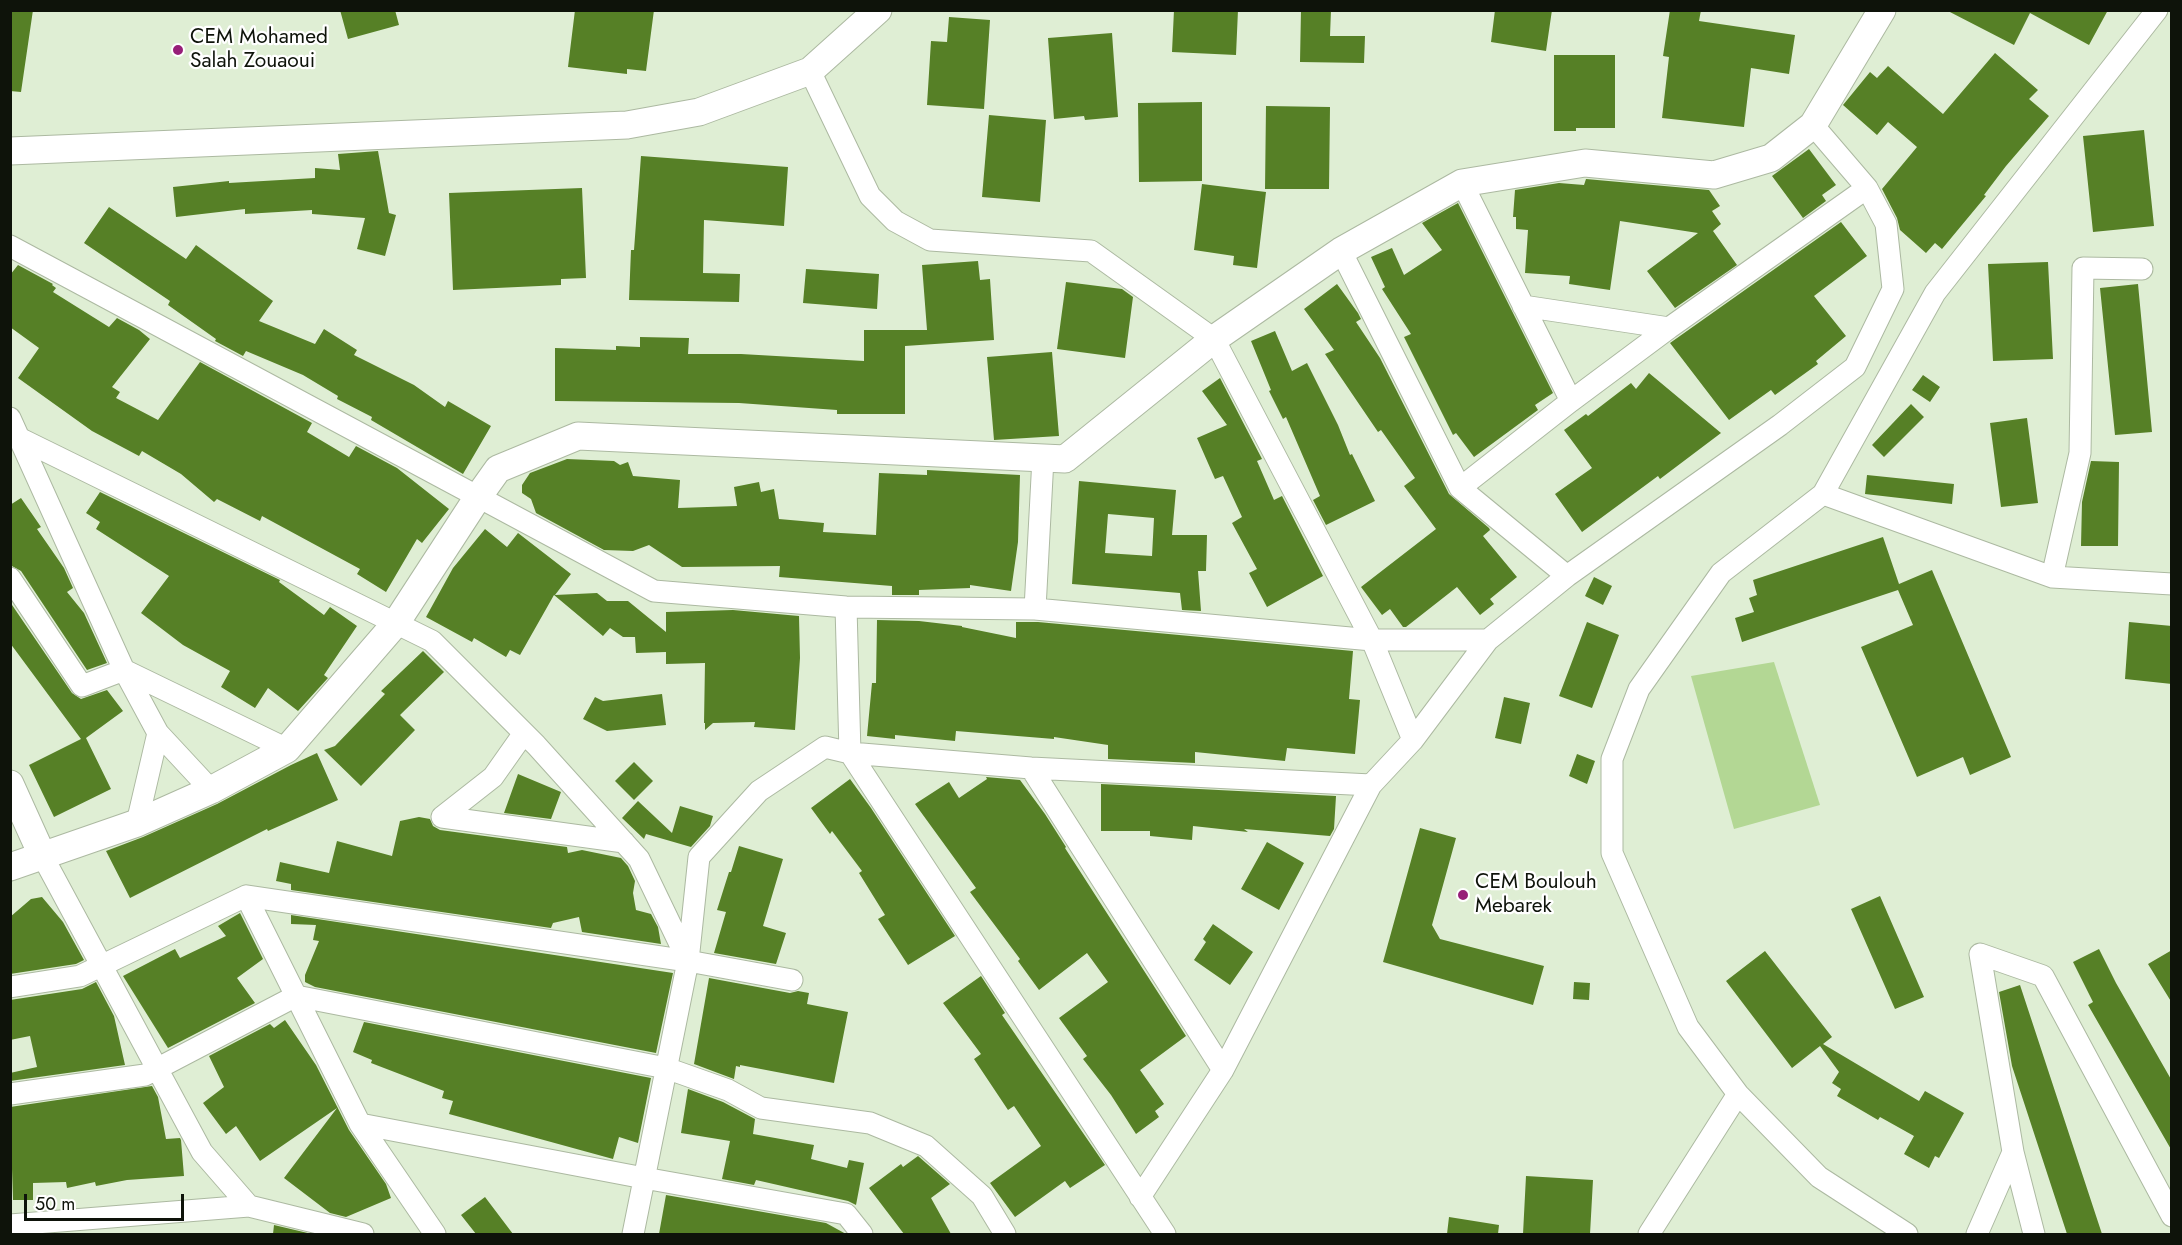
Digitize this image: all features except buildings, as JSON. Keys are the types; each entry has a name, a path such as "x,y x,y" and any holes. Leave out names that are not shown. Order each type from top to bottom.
{"street":[{"path":"10,151 627,125 699,112 810,71 878,10"},
{"path":"10,867 137,822 211,790 287,749 396,623 498,469 578,436 1065,459 1214,339 1341,251 1462,183 1586,163 1714,175 1771,158 1813,125 1882,10"},
{"path":"1907,1234 1819,1177 1738,1094 1688,1026 1612,853 1612,759 1639,689 1721,573 1823,494 1935,293 2157,10"},
{"path":"810,71 870,196 895,220 930,240 1091,251 1214,339 1372,640 1413,740"},
{"path":"1140,1197 1223,1070 1371,785 1413,740 1488,640 1567,576 1780,425 1855,367 1893,289 1886,224 1867,188 1813,125"},
{"path":"1462,183 1571,401"},
{"path":"1460,488 1669,328 1867,188"},
{"path":"10,246 654,591 846,607 1035,609 1372,640 1488,640"},
{"path":"1341,251 1460,488 1567,576"},
{"path":"2052,577 2080,453 2083,268 2142,269"},
{"path":"1523,306 1669,328"},
{"path":"10,418 124,670 158,733 211,790"},
{"path":"21,439 432,641 524,733 639,859 688,961"},
{"path":"1035,609 1043,458"},
{"path":"1823,494 2052,577 2172,584"},
{"path":"10,578 82,686 124,670 287,749"},
{"path":"846,607 850,753 1165,1234"},
{"path":"137,822 158,733"},
{"path":"524,733 493,777 442,817 624,842"},
{"path":"633,1234 688,961 699,857 759,791 825,747 850,753 1030,768 1371,785"},
{"path":"1030,768 1223,1070"},
{"path":"10,784 43,857 155,1069 202,1152 249,1206"},
{"path":"10,858 43,857"},
{"path":"246,896 360,1124 435,1234"},
{"path":"10,987 80,976 246,896 688,961 792,980"},
{"path":"2034,1234 2013,1152 1980,954 2043,976 2172,1216"},
{"path":"10,1094 145,1075 296,996 666,1068 728,1089 762,1108 870,1123 926,1146 982,1196 1005,1234"},
{"path":"1649,1234 1738,1094"},
{"path":"360,1124 846,1214 862,1234"},
{"path":"1977,1234 2013,1152"},
{"path":"10,1225 249,1206 363,1234"}],"green space":[{"path":"1774,662 1820,805 1734,829 1691,676"}],"place":[{"name":"CEM Mohamed Salah Zouaoui","path":"178,50"},
{"name":"CEM Boulouh Mebarek","path":"1463,895"}]}
